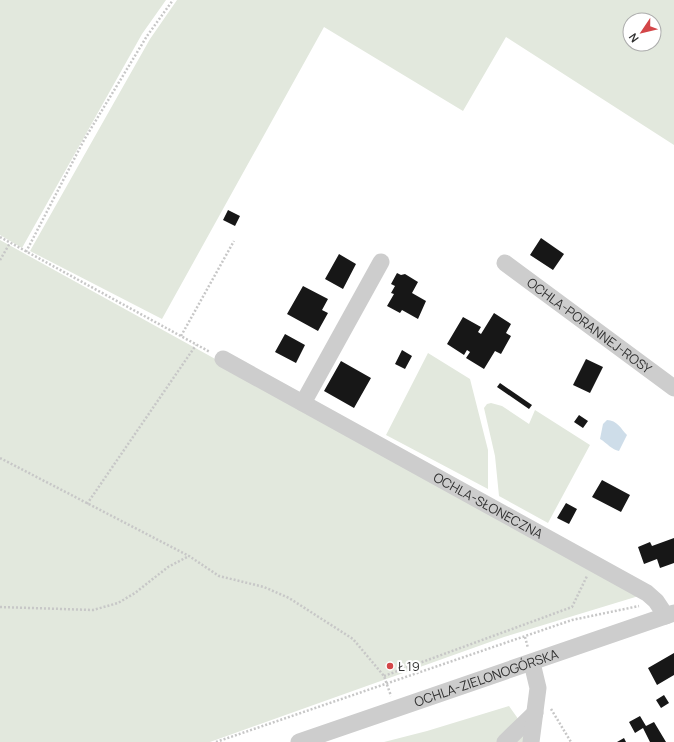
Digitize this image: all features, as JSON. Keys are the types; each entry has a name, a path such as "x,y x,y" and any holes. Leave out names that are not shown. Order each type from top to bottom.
{"street":[{"path":"303,404 381,262"},
{"name":"OCHLA-PORANNEJ-ROSY","path":"505,264 674,388"},
{"name":"OCHLA-SŁONECZNA","path":"223,359 593,563 650,596 670,615"},
{"name":"OCHLA-ZIELONOGÓRSKA","path":"299,742 670,615"},
{"path":"531,742 543,710 532,663"},
{"path":"505,742 543,710"}],"path":[{"path":"26,252 84,140 147,36 173,0"},
{"path":"0,237 223,359"},
{"path":"181,336 234,241"},
{"path":"0,260 10,243"},
{"path":"86,504 196,345"},
{"path":"0,458 86,504 189,556 219,576 276,592 289,598 353,639 384,676 387,683"},
{"path":"0,607 93,610 124,600 168,567 189,556"},
{"path":"384,676 572,607 593,563"},
{"path":"216,742 572,620 632,607"},
{"path":"543,710 571,742"}],"shaded area":[{"path":"0,0 166,0 142,34 22,248 0,235"},
{"path":"177,0 674,0 674,145 506,37 463,111 324,27 162,319 30,251 150,39"},
{"path":"0,240 642,595 504,637 210,742 0,742"},
{"path":"428,353 470,379 488,450 488,489 386,435"},
{"path":"491,403 502,406 529,424 535,410 590,445 548,523 499,496 495,456 484,408 487,404"},
{"path":"509,706 526,730 524,742 384,742 427,731"}],"water":[{"path":"607,420 616,423 627,435 619,451 612,448 600,439 603,424"}],"building":[{"path":"228,210 240,216 235,226 223,220"},
{"path":"541,238 564,254 553,270 530,255"},
{"path":"339,254 356,264 343,289 325,279"},
{"path":"397,273 401,275 405,274 418,282 412,293 426,301 418,319 402,310 400,313 387,306 394,294 391,293 395,286 391,284"},
{"path":"303,286 328,299 322,310 328,313 318,331 287,314"},
{"path":"494,313 511,324 506,333 511,336 501,354 495,351 484,369 466,358 470,352 467,350 464,355 447,344 463,317 481,327 478,332 481,334"},
{"path":"285,334 305,345 296,363 275,352"},
{"path":"402,350 412,356 405,369 395,364"},
{"path":"586,359 603,367 590,393 573,385"},
{"path":"341,361 371,378 354,408 324,391"},
{"path":"500,383 532,405 529,409 497,387"},
{"path":"579,415 588,421 583,428 574,422"},
{"path":"602,480 630,495 621,512 592,497"},
{"path":"566,503 577,509 569,524 557,518"},
{"path":"674,538 674,563 660,568 657,559 644,564 638,547 650,542 652,546"},
{"path":"674,653 674,675 657,685 648,668"},
{"path":"664,695 669,703 661,708 656,700"},
{"path":"640,716 646,726 654,722 666,742 650,742 643,728 635,733 629,722"},
{"path":"624,738 626,742 617,742"}],"place":[{"name":"Ł 19","path":"390,666"}]}
